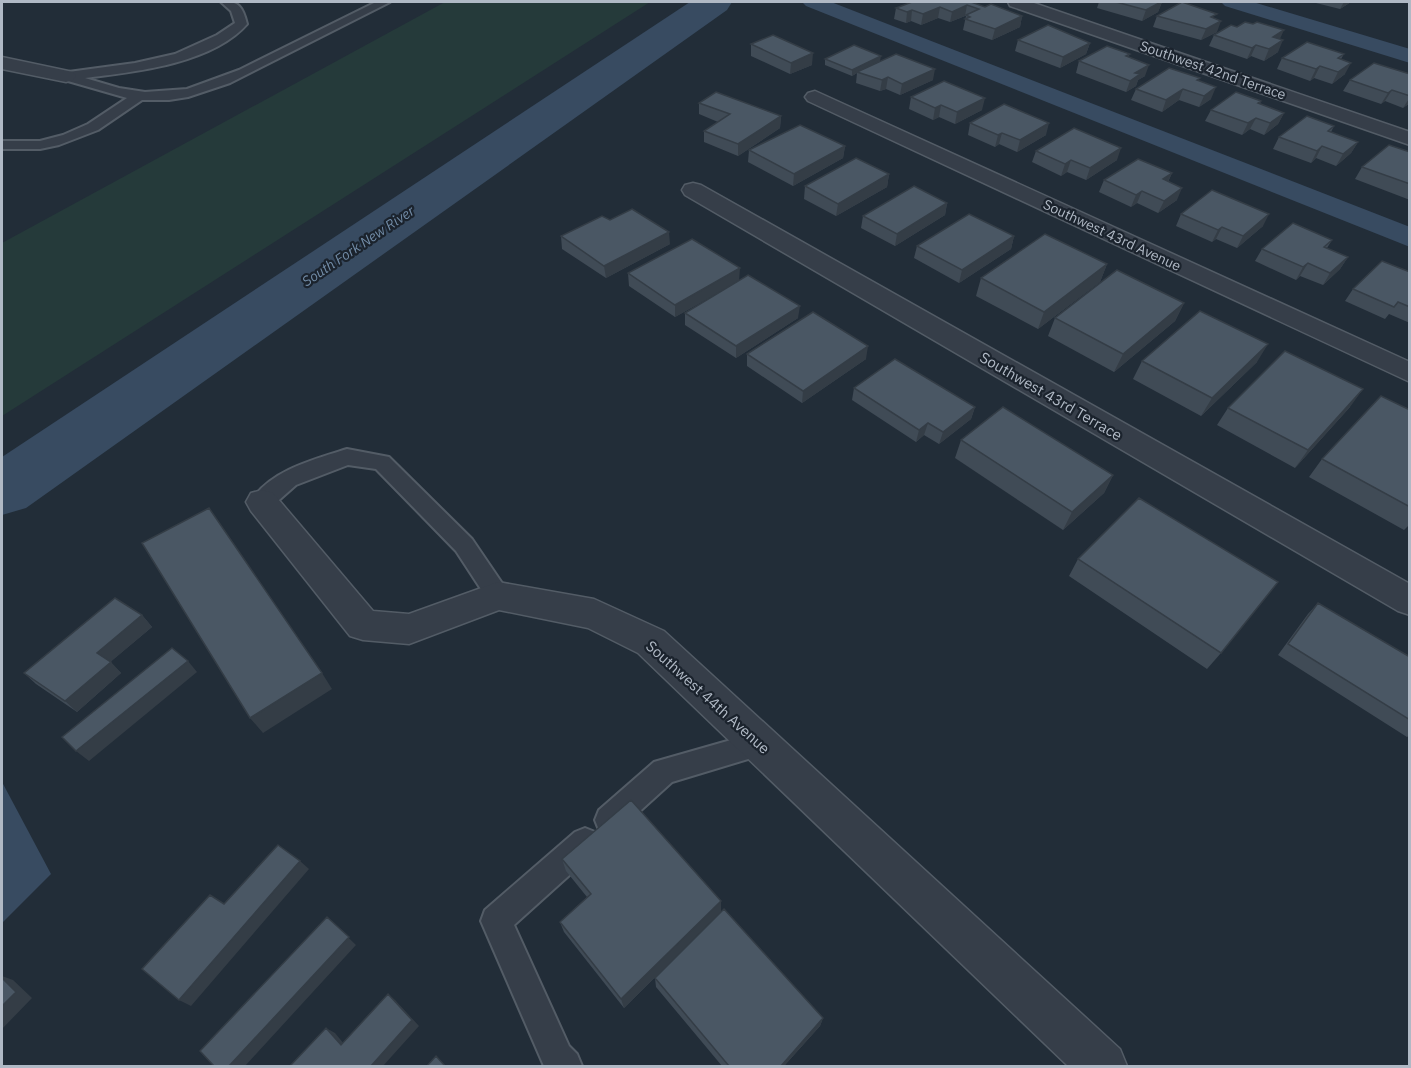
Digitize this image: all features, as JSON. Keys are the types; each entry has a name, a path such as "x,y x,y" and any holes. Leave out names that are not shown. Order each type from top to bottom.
{"street":[{"name":"Southwest 42nd Terrace","path":"1016,2 1410,139"},
{"path":"2,63 66,76"},
{"name":"Southwest 43rd Avenue","path":"815,97 1410,374"},
{"name":"Southwest 43rd Terrace","path":"693,190 1410,601"},
{"path":"262,502 363,625 410,629 498,596"},
{"name":"Southwest 44th Avenue","path":"498,596 594,614 651,642 1102,1066"}],"lane":[{"path":"66,76 137,68 179,59 222,40 241,24 237,9 227,2"},
{"path":"66,76 109,90 150,97 189,92 225,80 384,2"},
{"path":"2,144 39,145 82,134 114,115 140,95"},
{"path":"262,502 288,479 346,457 382,462 464,545 498,596"},
{"path":"565,1066 557,1059 496,921 664,771 759,744"}],"green space":[{"path":"445,2 650,2 2,416 2,243"}],"water":[{"path":"2,782 51,874 2,923"}],"building":[{"path":"912,2 971,2 985,7 991,4 1022,16 995,29 965,19 970,17 966,15 979,9 967,5 952,12 940,7 923,14 896,8"},
{"path":"1116,2 1161,2 1146,10"},
{"path":"1182,2 1217,14 1211,17 1221,21 1206,29 1157,16"},
{"path":"1245,22 1253,24 1257,22 1284,30 1273,37 1283,40 1269,49 1256,45 1252,48 1214,35 1231,25 1237,27"},
{"path":"1048,25 1090,43 1063,57 1018,40"},
{"path":"773,35 813,53 791,63 751,44"},
{"path":"1307,42 1344,54 1338,58 1351,63 1338,72 1320,66 1316,69 1282,58"},
{"path":"854,45 881,56 852,70 825,59"},
{"path":"1107,46 1130,54 1126,56 1149,65 1135,73 1140,74 1130,81 1079,61"},
{"path":"896,54 935,69 902,84 888,77 882,80 857,72"},
{"path":"1374,63 1410,74 1410,96 1392,90 1388,93 1350,80"},
{"path":"1169,68 1200,78 1197,80 1216,87 1204,96 1183,89 1166,100 1136,89"},
{"path":"944,81 985,98 957,112 941,105 935,108 911,97"},
{"path":"716,92 781,116 738,144 704,131 730,114 699,103"},
{"path":"1236,92 1284,113 1270,123 1256,118 1248,123 1211,110"},
{"path":"1004,104 1049,123 1020,140 1002,133 998,135 970,123"},
{"path":"1307,116 1334,126 1328,131 1358,142 1343,154 1322,146 1317,151 1279,137"},
{"path":"800,125 845,146 794,174 749,150"},
{"path":"1074,128 1121,148 1090,168 1071,160 1065,164 1036,151"},
{"path":"1389,145 1410,152 1410,184 1362,167"},
{"path":"856,158 889,174 838,204 805,186"},
{"path":"1138,159 1172,173 1163,179 1182,188 1164,201 1142,191 1136,195 1104,180"},
{"path":"914,186 947,203 897,234 863,216"},
{"path":"1212,190 1269,214 1243,236 1222,227 1218,230 1181,214"},
{"path":"632,209 669,232 604,266 561,236 602,216 610,220"},
{"path":"969,214 1014,236 962,270 917,246"},
{"path":"1293,223 1332,240 1324,247 1348,257 1330,273 1308,263 1303,267 1262,249"},
{"path":"1045,234 1107,264 1044,312 981,278"},
{"path":"692,239 740,268 675,305 628,273"},
{"path":"1382,261 1410,272 1410,307 1398,302 1394,307 1353,289"},
{"path":"1117,270 1184,303 1123,354 1055,318"},
{"path":"748,275 800,306 736,346 685,313"},
{"path":"1200,311 1268,344 1212,398 1142,361"},
{"path":"813,312 868,346 803,391 747,354"},
{"path":"1285,351 1363,389 1308,450 1228,408"},
{"path":"895,359 975,407 943,432 928,423 919,430 854,388"},
{"path":"1381,396 1410,410 1410,507 1322,459"},
{"path":"1003,407 1113,475 1072,512 961,440"},
{"path":"1139,498 1278,582 1221,653 1078,559"},
{"path":"209,508 322,673 250,718 142,543"},
{"path":"115,598 142,615 97,653 111,662 65,701 24,673"},
{"path":"1318,603 1410,657 1410,720 1288,644"},
{"path":"172,648 188,661 76,751 62,737"},
{"path":"631,800 721,901 621,999 560,922 591,894 562,859"},
{"path":"278,845 300,861 179,1000 142,969 210,895 224,904"},
{"path":"724,909 823,1018 781,1066 729,1066 655,978"},
{"path":"327,917 349,937 229,1066 214,1066 200,1051"},
{"path":"2,978 16,992 2,1006"},
{"path":"388,994 412,1020 371,1066 290,1066 326,1028 341,1045"},
{"path":"436,1056 445,1066 427,1066"}],"waterway":[{"name":"South Fork New River","path":"2,490 714,2"},
{"path":"813,2 1410,238"},
{"path":"1232,2 1410,56"}]}
